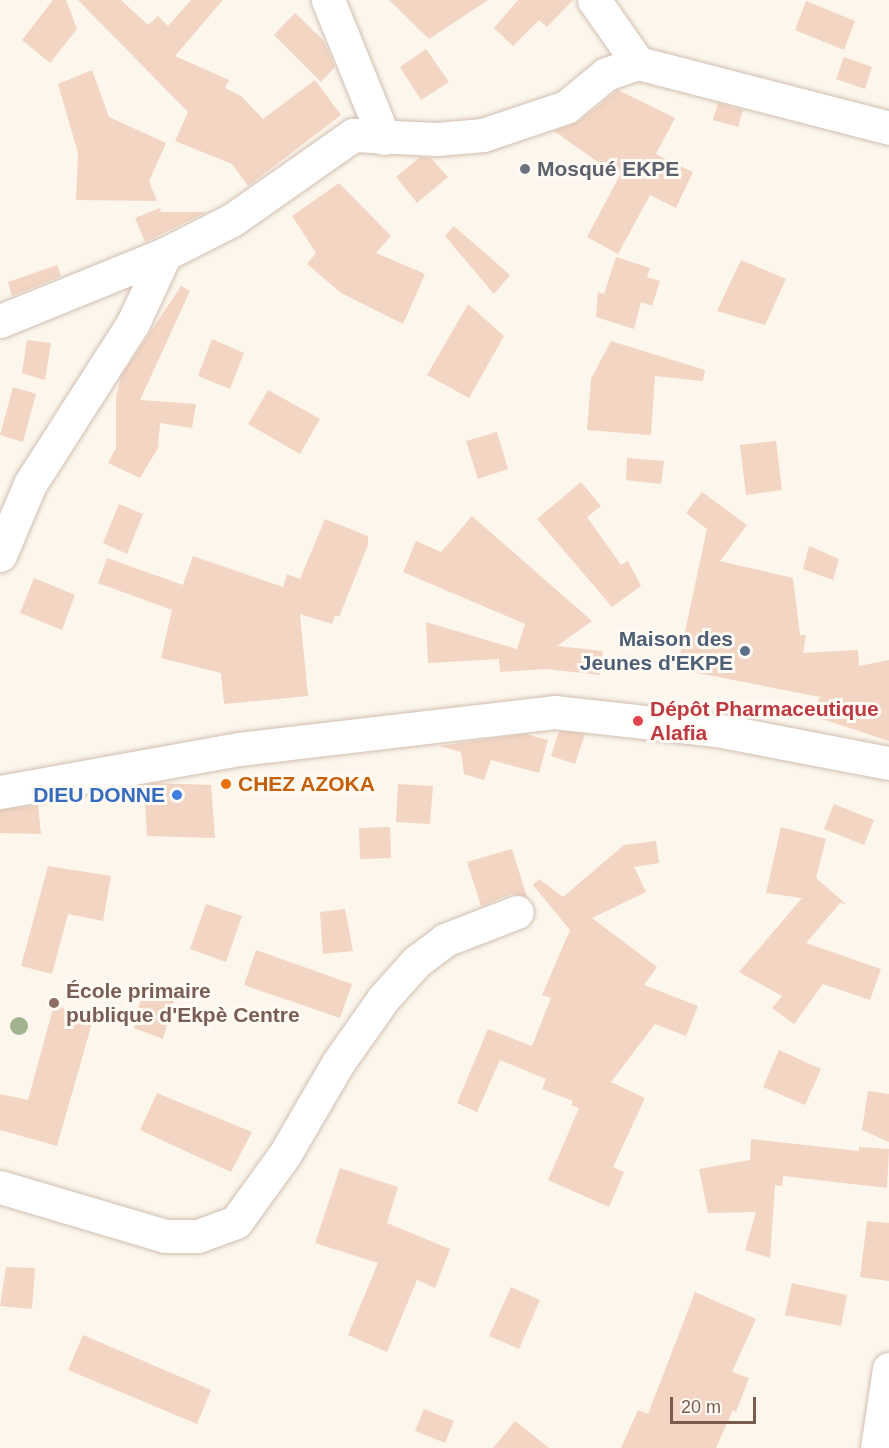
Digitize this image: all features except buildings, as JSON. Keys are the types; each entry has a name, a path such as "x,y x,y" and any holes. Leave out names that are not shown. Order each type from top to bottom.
{"street":[{"path":"328,0 384,138"},
{"path":"594,0 638,63"},
{"path":"0,321 165,254 232,220 353,135 384,138 483,135 534,122 566,107 606,74 638,63 889,128"},
{"path":"0,555 30,484 133,322 165,254"},
{"path":"0,792 239,749 554,712 717,730 889,763"},
{"path":"0,1187 165,1236 198,1236 236,1222 285,1154 345,1054 416,962 446,940 517,912"},
{"path":"877,1448 886,1409 889,1369"}],"place":[{"name":"Mosqué EKPE","path":"525,169"},
{"name":"Maison des Jeunes d'EKPE","path":"745,651"},
{"name":"Dépôt Pharmaceutique Alafia","path":"638,721"},
{"name":"CHEZ AZOKA","path":"226,784"},
{"name":"DIEU DONNE","path":"177,795"},
{"name":"École primaire publique d'Ekpè Centre","path":"54,1003"}]}
